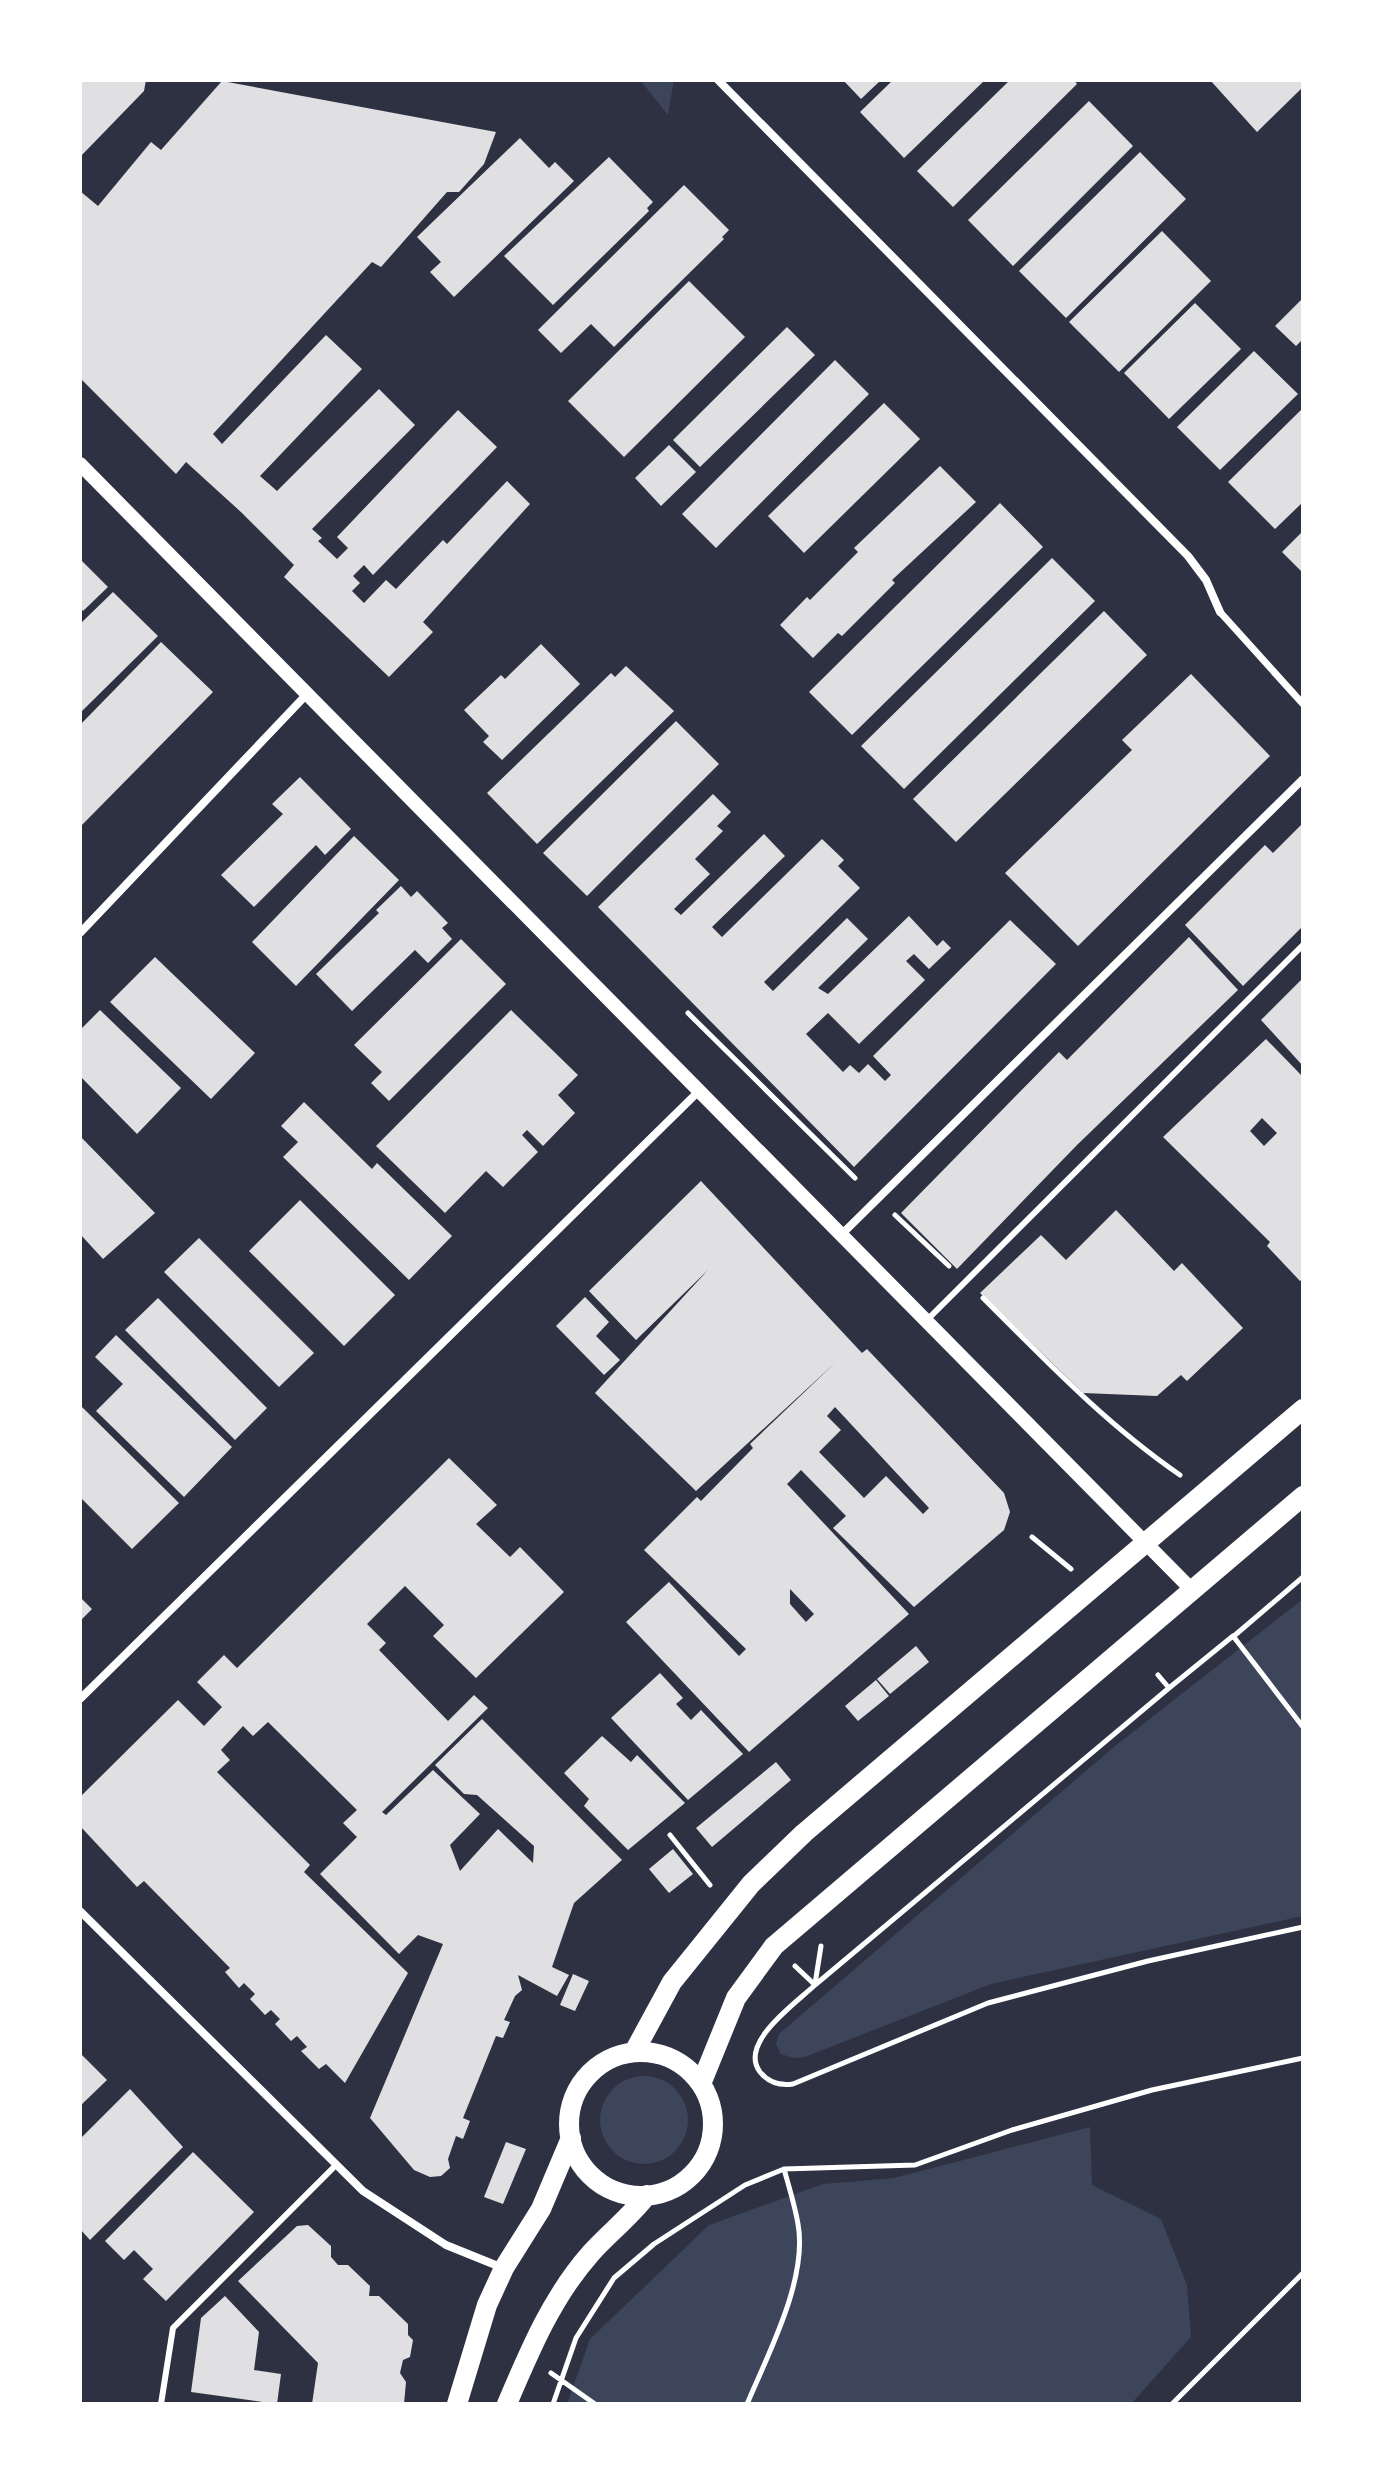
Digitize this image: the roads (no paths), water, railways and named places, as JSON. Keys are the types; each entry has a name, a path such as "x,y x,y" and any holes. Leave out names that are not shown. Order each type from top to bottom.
{"main road":[{"path":"634,2052 672,1982 751,1884 804,1833 1303,1409"},
{"path":"701,2084 736,1998 774,1946 1303,1496"},
{"path":"634,2052 672,2059 701,2084 711,2104 714,2128 700,2166 685,2181 667,2191 647,2195 626,2194 590,2174 577,2158 569,2122 577,2091 602,2063 634,2052"},
{"path":"457,2404 487,2305 504,2268 541,2209 571,2138"},
{"path":"507,2404 541,2326 559,2296 592,2252 624,2224 647,2195"}],"street":[{"path":"718,80 1188,556 1206,580 1220,612 1303,704"},
{"path":"80,464 1192,1590"},
{"path":"80,933 307,694"},
{"path":"842,1234 1303,779"},
{"path":"80,1699 700,1090"},
{"path":"80,1911 335,2166 406,2222 446,2245 504,2268"}],"lane":[{"path":"927,1320 1303,945"},
{"path":"161,2404 173,2328 335,2166"}]}
